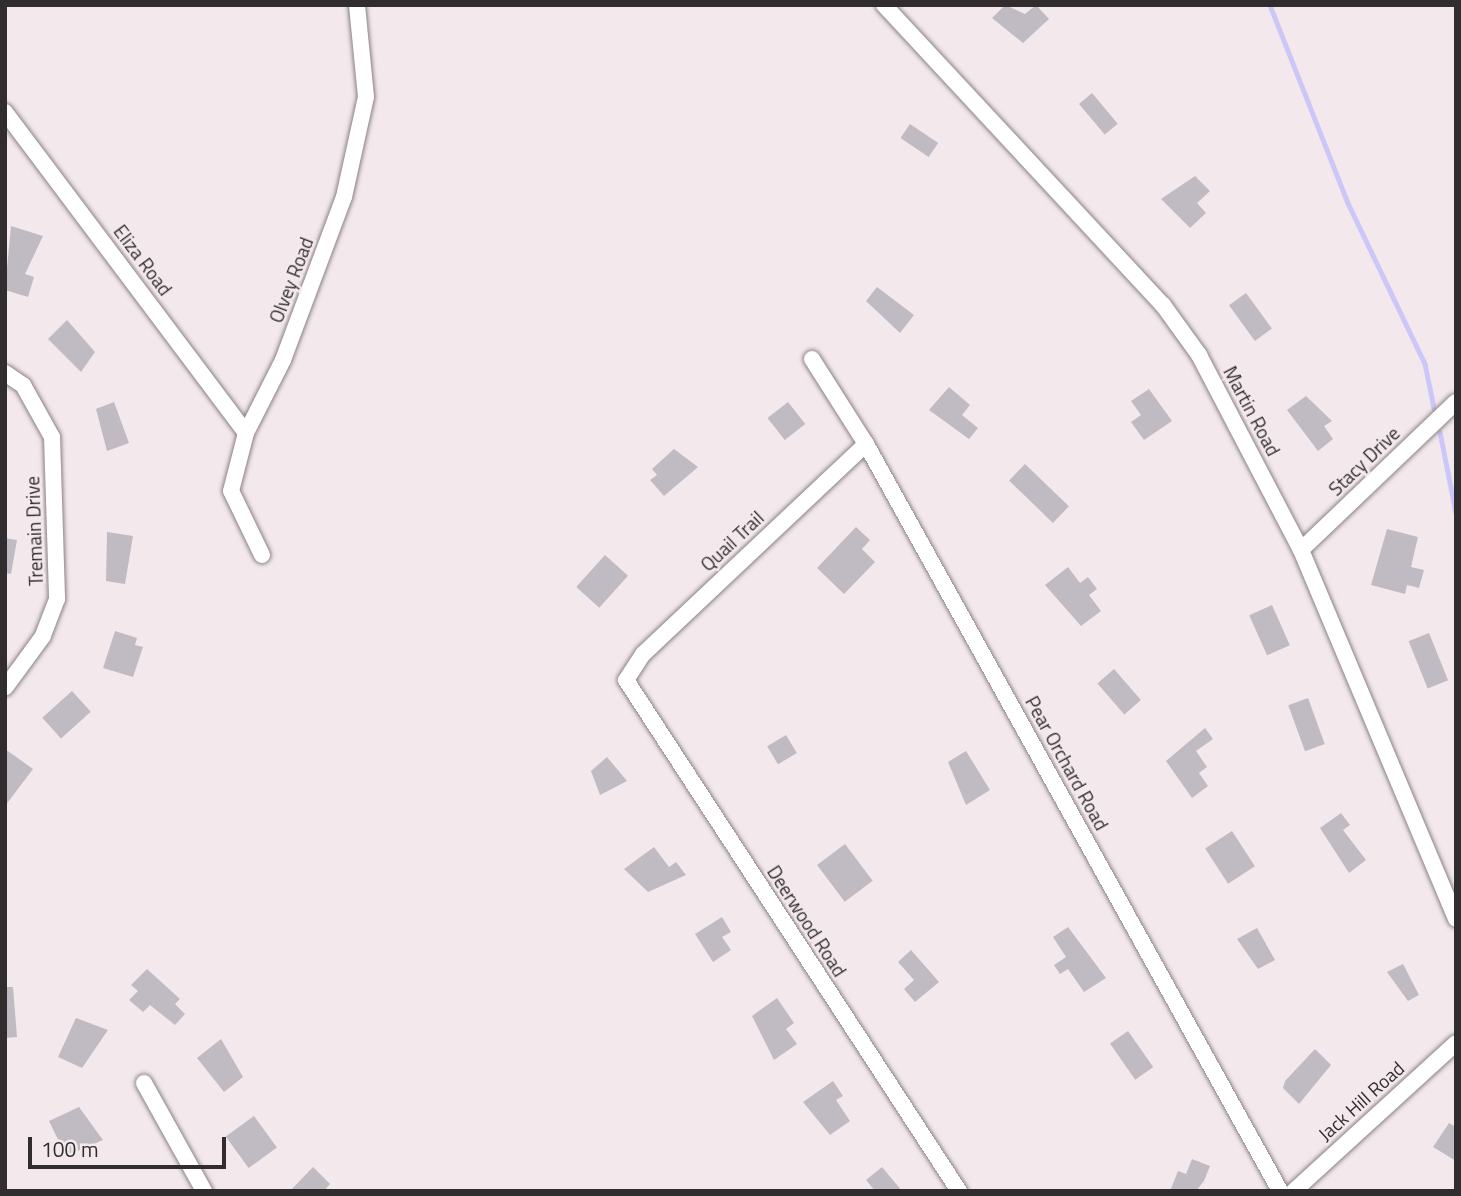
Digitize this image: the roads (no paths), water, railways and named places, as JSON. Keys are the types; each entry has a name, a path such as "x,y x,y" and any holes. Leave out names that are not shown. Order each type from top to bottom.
{"street":[{"name":"Olvey Road","path":"262,555 231,491 246,433 283,360 344,197 366,97 357,5"},
{"name":"Martin Road","path":"884,5 1163,305 1199,355 1301,550 1456,919"},
{"name":"Eliza Road","path":"5,112 246,433"},
{"name":"Pear Orchard Road","path":"812,359 866,444 1280,1191"},
{"name":"Tremain Drive","path":"5,373 23,385 52,437 57,599 44,636 5,688"},
{"name":"Stacy Drive","path":"1301,550 1456,401"},
{"name":"Quail Trail","path":"631,673 643,654 866,444"},
{"name":"Deerwood Road","path":"631,673 626,680 637,701 959,1191"},
{"name":"Jack Hill Road","path":"1294,1191 1456,1043"},
{"path":"144,1083 204,1191"}],"waterway":[{"path":"1270,5 1348,203 1425,364 1434,408"},
{"path":"1440,432 1456,513"}]}
